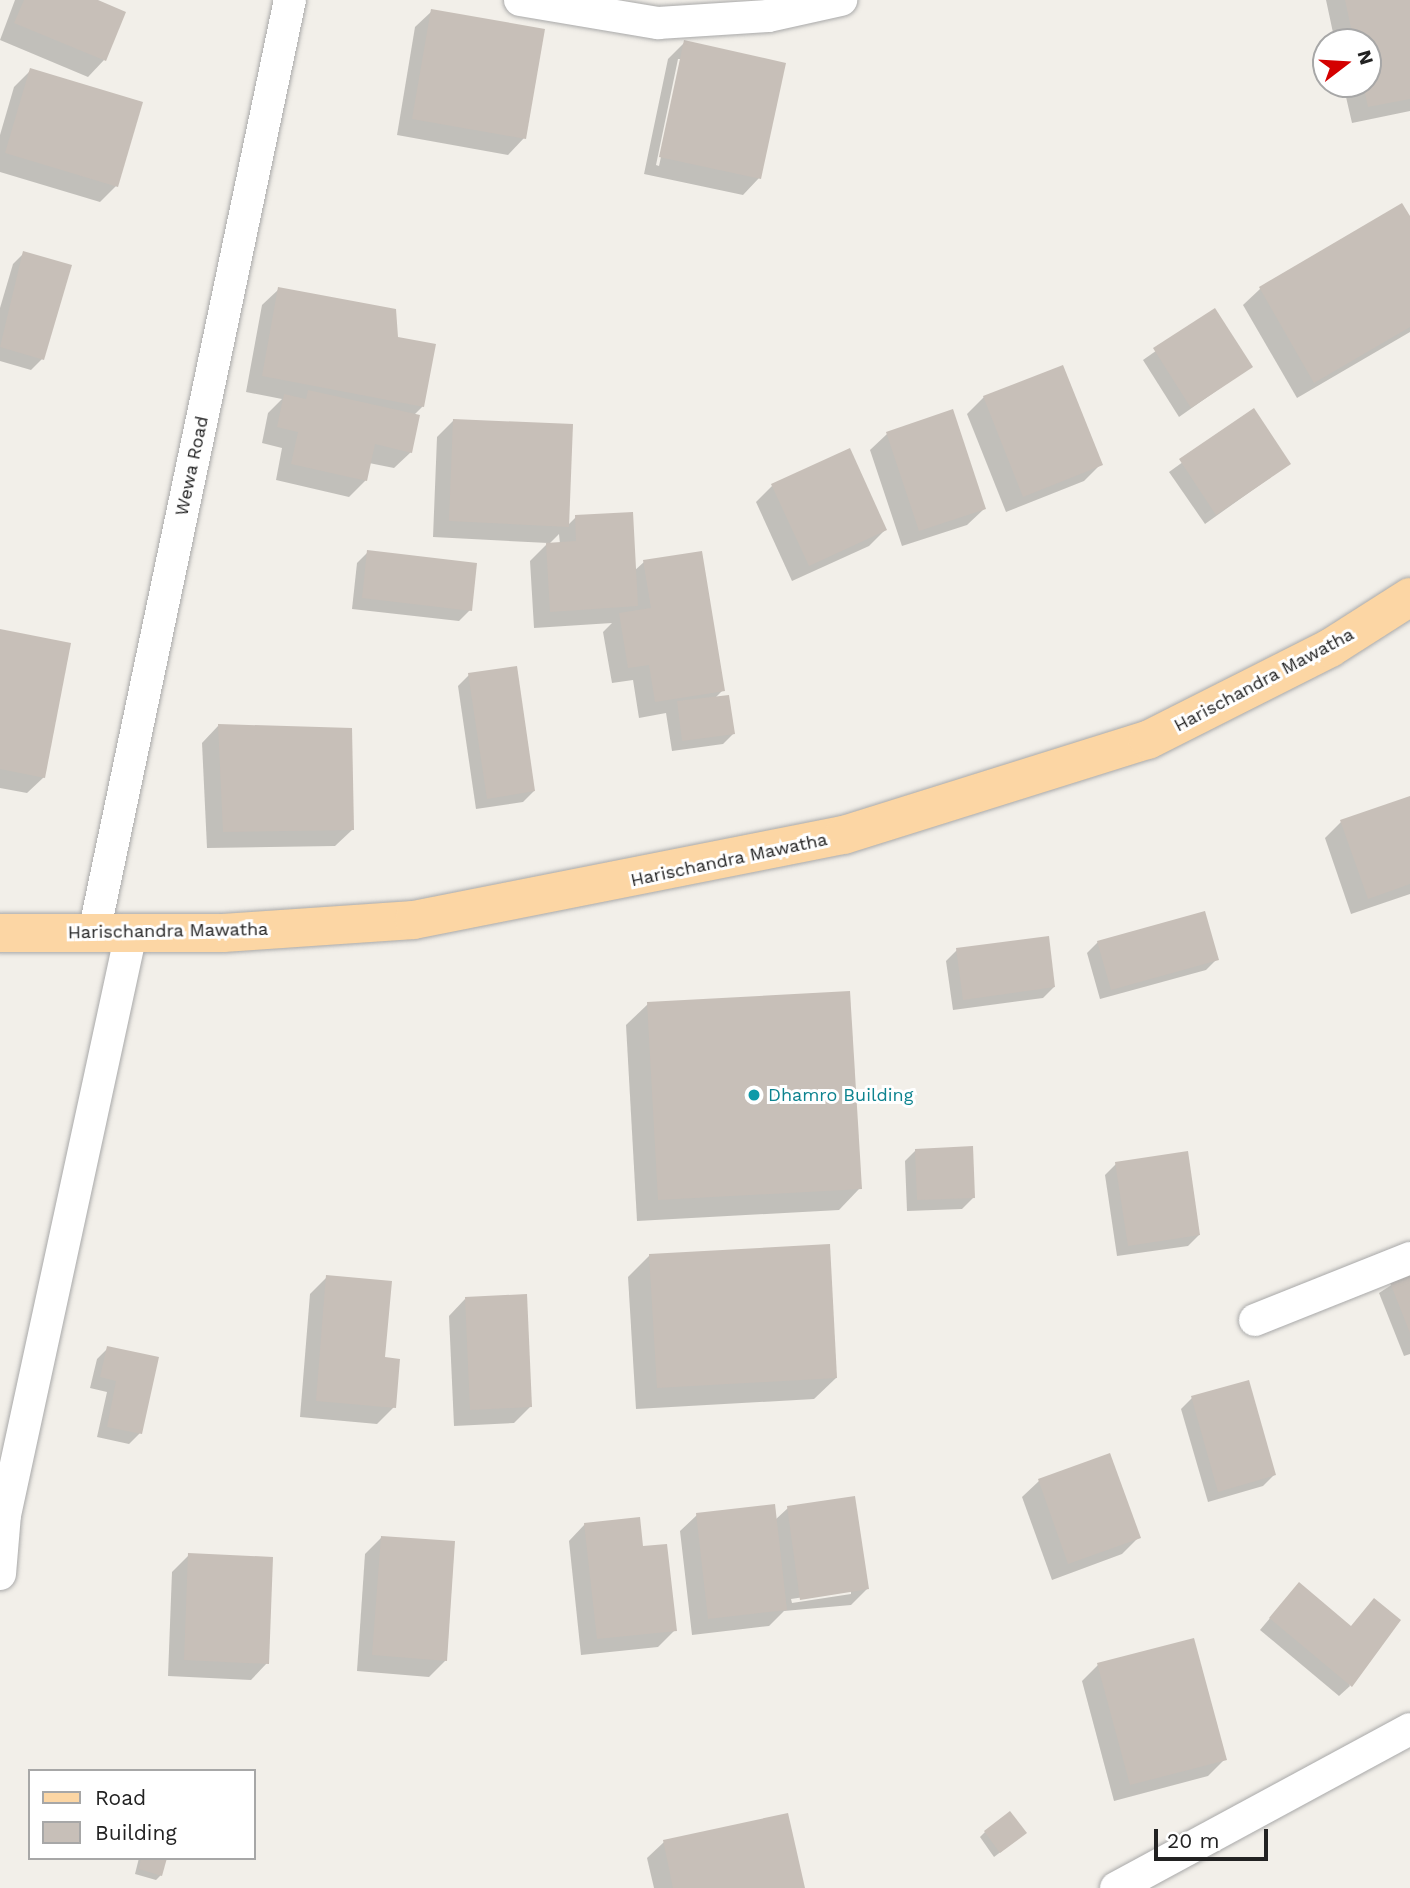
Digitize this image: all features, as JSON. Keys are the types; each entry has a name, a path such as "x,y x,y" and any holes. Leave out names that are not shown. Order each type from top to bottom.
{"main road":[{"name":"Harischandra Mawatha","path":"0,933 131,933 414,919 844,835 1149,740 1330,648 1410,597"}],"street":[{"name":"Wewa Road","path":"94,933 290,0"},
{"path":"520,0 658,23 768,16 841,0"},
{"path":"0,1574 3,1514 131,933"},
{"path":"1255,1320 1410,1258"},
{"path":"1116,1888 1410,1728"}],"building":[{"path":"24,0 98,0 126,12 106,61 14,23"},
{"path":"1345,0 1410,0 1410,99 1368,107 1366,98 1382,98 1382,28 1351,28"},
{"path":"431,9 545,29 526,139 412,119"},
{"path":"684,40 786,63 761,179 659,157"},
{"path":"30,68 143,102 118,187 5,153"},
{"path":"1402,203 1410,216 1410,327 1314,383 1259,287"},
{"path":"23,251 72,265 44,360 0,347"},
{"path":"278,287 396,309 398,337 436,344 424,407 262,376"},
{"path":"1215,308 1253,367 1191,408 1153,348"},
{"path":"1063,365 1103,465 1023,497 983,396"},
{"path":"308,390 420,415 412,453 375,444 367,481 291,464 298,432 277,427 284,394 306,399"},
{"path":"1254,408 1291,464 1216,515 1179,459"},
{"path":"953,409 986,509 919,531 886,432"},
{"path":"453,419 573,424 569,527 449,521"},
{"path":"850,448 887,530 809,566 771,484"},
{"path":"633,512 638,606 550,612 546,543 576,541 575,515"},
{"path":"367,550 477,563 472,611 362,598"},
{"path":"702,551 725,691 655,702 649,665 628,668 619,613 651,608 643,560"},
{"path":"0,629 71,643 45,778 0,769"},
{"path":"517,666 535,791 487,799 468,673"},
{"path":"729,695 735,734 682,741 677,701"},
{"path":"218,724 352,728 354,830 223,832"},
{"path":"1410,796 1410,884 1368,899 1340,820"},
{"path":"1205,911 1219,960 1111,990 1097,941"},
{"path":"1049,936 1055,987 963,1000 956,948"},
{"name":"Dhamro Building","path":"850,991 862,1189 658,1200 647,1002"},
{"path":"973,1146 975,1198 917,1200 915,1149"},
{"path":"1188,1151 1200,1235 1128,1246 1115,1162"},
{"path":"830,1244 837,1378 657,1388 649,1254"},
{"path":"1410,1271 1410,1333 1389,1280"},
{"path":"326,1275 392,1281 385,1357 400,1359 396,1408 316,1401"},
{"path":"527,1294 532,1407 470,1410 465,1297"},
{"path":"107,1346 159,1357 142,1434 107,1427 116,1381 100,1377"},
{"path":"1249,1380 1276,1475 1218,1492 1191,1396"},
{"path":"1110,1453 1141,1538 1068,1564 1038,1479"},
{"path":"855,1496 869,1589 800,1600 787,1506"},
{"path":"775,1504 787,1610 708,1619 696,1513"},
{"path":"640,1517 643,1546 667,1544 677,1631 597,1639 584,1523"},
{"path":"381,1536 455,1541 447,1661 372,1655"},
{"path":"188,1553 273,1557 269,1664 184,1660"},
{"path":"1299,1582 1351,1626 1374,1598 1401,1620 1352,1687 1269,1618"},
{"path":"1194,1638 1227,1760 1130,1785 1097,1663"},
{"path":"1010,1811 1027,1833 1000,1853 984,1831"},
{"path":"788,1813 805,1888 673,1888 663,1840"},
{"path":"141,1860 166,1860 162,1876 139,1869"}],"place":[{"name":"Dhamro Building","path":"754,1095"}]}
